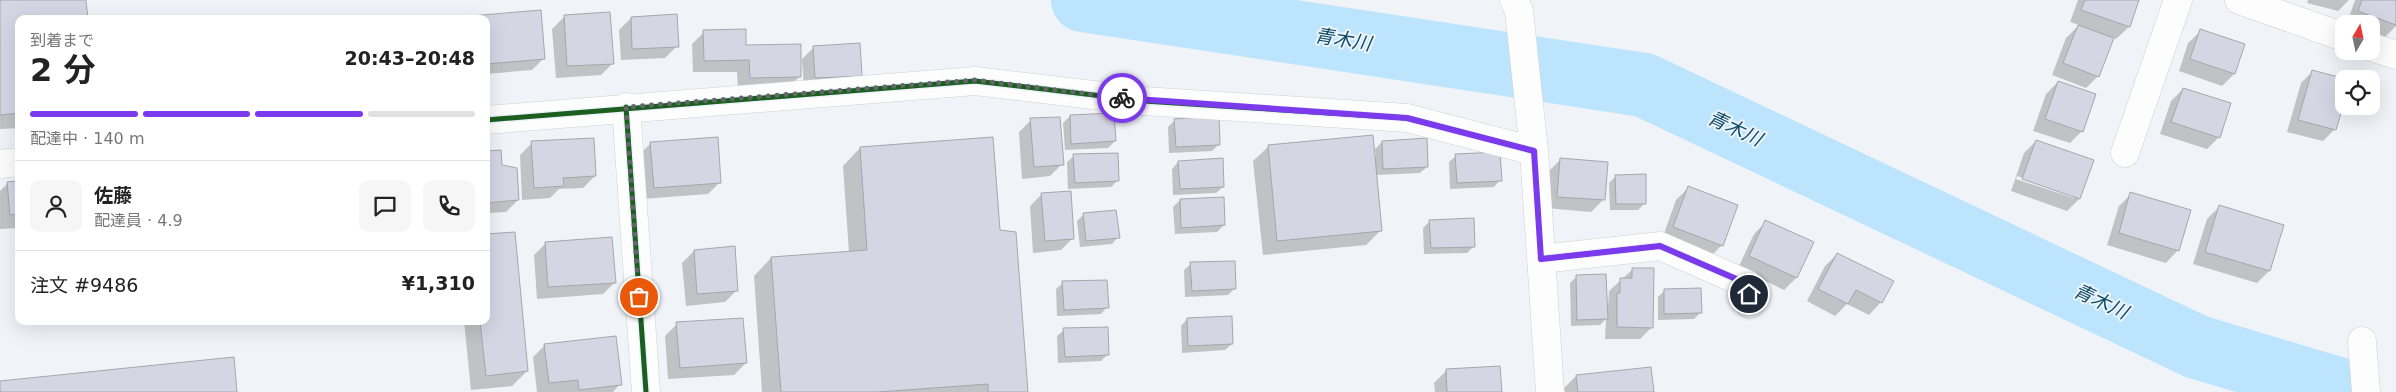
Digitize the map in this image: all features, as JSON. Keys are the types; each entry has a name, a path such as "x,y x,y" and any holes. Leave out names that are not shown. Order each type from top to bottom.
{"street":[{"path":"2125,154 2178,0"},
{"path":"2239,0 2292,9 2335,32"},
{"path":"1517,5 1532,138 1550,392"},
{"path":"2380,49 2396,55"},
{"path":"490,120 626,107 975,80 1144,101 1407,118 1532,138"},
{"path":"626,107 646,392"},
{"path":"0,164 15,162"},
{"path":"1541,259 1660,246 1748,284 1750,304"},
{"path":"2362,341 2366,392"}],"building":[{"path":"0,0 86,0 88,15 15,15 15,113 0,115"},
{"path":"2085,0 2139,0 2130,27 2081,10"},
{"path":"2362,0 2396,0 2396,25 2380,19 2380,15 2369,15 2358,11"},
{"path":"541,10 545,59 490,64 490,15 482,15"},
{"path":"610,12 614,64 567,66 564,15"},
{"path":"677,14 679,47 632,49 631,17"},
{"path":"2078,25 2114,38 2099,77 2063,63"},
{"path":"746,29 746,45 801,44 801,77 750,78 749,60 704,61 703,30"},
{"path":"2200,29 2245,44 2235,74 2190,59"},
{"path":"860,43 862,76 815,78 813,46"},
{"path":"2312,70 2335,76 2335,115 2340,115 2336,130 2298,120"},
{"path":"2058,81 2096,94 2083,132 2045,119"},
{"path":"2183,88 2231,103 2220,138 2171,122"},
{"path":"1114,113 1116,141 1071,144 1070,115"},
{"path":"1219,116 1220,145 1176,147 1174,119"},
{"path":"1060,117 1064,165 1034,167 1030,118"},
{"path":"1373,135 1382,231 1277,241 1268,145"},
{"path":"718,137 721,183 654,188 650,142"},
{"path":"993,137 1000,230 1016,232 1028,392 988,392 988,384 878,392 781,392 771,257 867,250 860,147"},
{"path":"594,138 596,176 563,178 564,186 534,188 531,141"},
{"path":"1427,138 1428,167 1383,169 1382,141"},
{"path":"2036,140 2094,160 2080,199 2022,179"},
{"path":"501,150 502,165 517,168 519,200 490,203 490,151"},
{"path":"1500,152 1502,181 1457,183 1455,154"},
{"path":"1118,153 1119,181 1075,183 1073,154"},
{"path":"1223,158 1224,187 1180,189 1178,161"},
{"path":"1560,158 1608,162 1605,200 1557,197"},
{"path":"1646,174 1646,204 1616,204 1615,175"},
{"path":"15,181 15,214 10,215 7,182"},
{"path":"1688,186 1738,205 1723,246 1673,227"},
{"path":"1071,191 1074,239 1045,241 1041,193"},
{"path":"2130,192 2191,210 2179,251 2119,233"},
{"path":"1224,197 1225,225 1181,228 1180,199"},
{"path":"2219,205 2284,225 2270,271 2205,252"},
{"path":"1116,210 1120,238 1086,241 1083,213"},
{"path":"1474,218 1475,247 1431,248 1429,220"},
{"path":"1765,220 1814,242 1797,278 1749,256"},
{"path":"515,232 528,371 486,376 480,325 490,325 490,234"},
{"path":"612,237 616,283 548,287 545,242"},
{"path":"735,246 738,291 697,294 694,250"},
{"path":"1837,253 1894,281 1882,303 1856,290 1848,304 1818,289"},
{"path":"1235,261 1236,289 1192,291 1190,262"},
{"path":"1632,268 1654,268 1653,328 1617,327 1617,293 1620,293 1620,278 1632,278"},
{"path":"1606,274 1608,319 1577,320 1576,275"},
{"path":"1107,280 1109,308 1064,310 1062,281"},
{"path":"1701,288 1702,313 1664,314 1664,289"},
{"path":"1232,316 1233,344 1188,346 1187,318"},
{"path":"743,318 747,363 680,368 676,322"},
{"path":"1108,327 1109,355 1065,357 1063,328"},
{"path":"616,336 622,385 579,390 578,380 549,383 544,344"},
{"path":"234,357 237,392 0,392 0,381"},
{"path":"1500,366 1502,392 1447,392 1446,369"},
{"path":"1651,367 1654,392 1578,392 1576,375"}],"waterway":[{"name":"青木川","path":"1083,0 1644,85 2197,347 2348,392"}],"cycle path":[{"path":"490,120 975,81 1144,101 1407,118 1534,151"},
{"path":"626,107 646,392"},
{"path":"1541,259 1660,246 1747,284 1750,304"}],"way so far":[{"path":"639,297 626,107 975,80 1122,98"}],"route":[{"path":"1122,98 1407,118 1534,151 1541,259 1660,246 1748,284 1749,294"}]}
